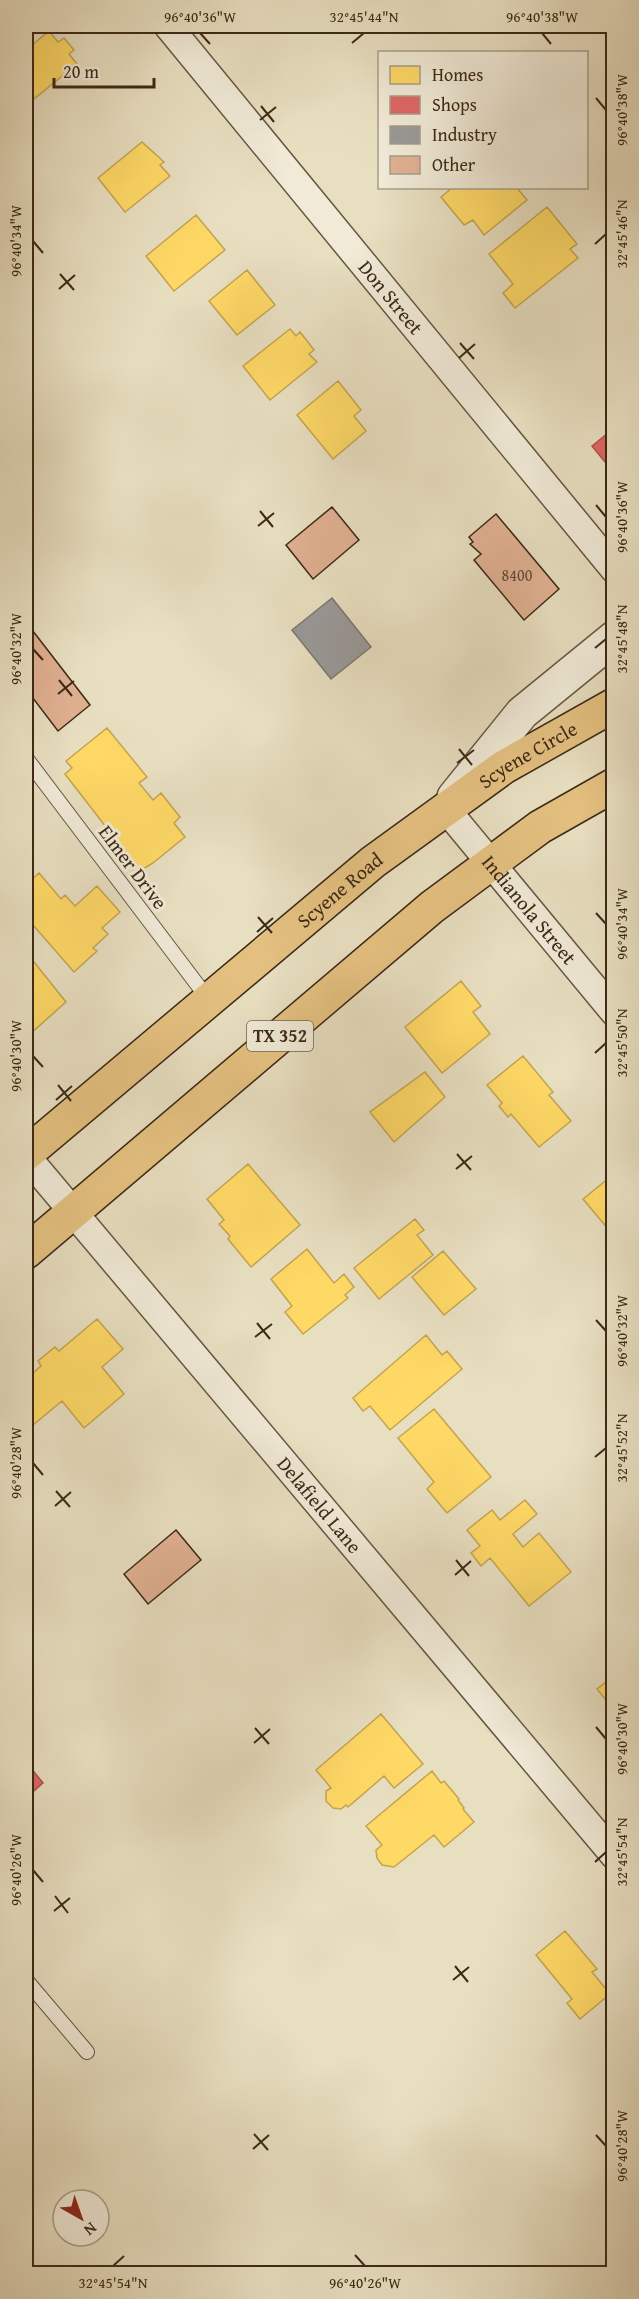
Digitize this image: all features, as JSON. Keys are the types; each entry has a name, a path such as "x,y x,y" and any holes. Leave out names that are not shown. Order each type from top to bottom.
{"main road":[{"name":"Scyene Circle","path":"445,807 504,767 614,705"},
{"name":"TX 352","path":"26,1252 432,907 540,827 614,785"},
{"name":"Scyene Road","path":"26,1155 373,862 445,807"}],"street":[{"name":"Don Street","path":"168,26 614,569"},
{"name":"Scyene Road","path":"445,807 522,713 614,639"},
{"name":"Indianola Street","path":"445,807 614,1012"},
{"name":"Delafield Lane","path":"26,1155 72,1213 614,1854"}],"lane":[{"name":"Elmer Drive","path":"26,758 209,1000"},
{"path":"26,1980 87,2052"}],"building: Homes":[{"path":"49,31 58,42 64,38 74,50 69,54 77,64 29,103 26,99 26,50"},
{"path":"142,142 164,162 160,165 170,176 125,212 98,178"},
{"path":"451,189 518,189 527,200 484,235 473,220 464,225 441,197"},
{"path":"547,207 577,244 570,249 578,258 515,308 503,293 513,284 489,254"},
{"path":"196,215 225,250 174,291 146,256"},
{"path":"247,270 275,305 237,335 209,301"},
{"path":"290,329 296,336 300,332 314,350 309,354 317,362 270,400 243,366"},
{"path":"338,381 361,410 354,416 366,431 333,459 297,415"},
{"path":"107,728 147,777 139,783 153,800 161,793 180,817 174,823 185,837 140,871 65,774 72,768 66,761"},
{"path":"39,873 61,899 65,895 75,906 97,886 120,912 102,928 108,934 93,948 97,951 74,972 26,917 26,885"},
{"path":"26,952 66,1002 30,1034 26,1028"},
{"path":"461,981 481,1006 473,1012 490,1034 442,1073 405,1027"},
{"path":"523,1056 553,1092 549,1095 571,1121 539,1147 511,1114 508,1117 499,1106 502,1103 487,1085"},
{"path":"425,1072 445,1097 394,1142 370,1112"},
{"path":"248,1164 300,1225 251,1267 228,1239 230,1236 219,1224 224,1220 207,1199"},
{"path":"609,1178 614,1183 614,1236 583,1199"},
{"path":"415,1219 424,1230 417,1235 433,1255 379,1299 354,1268"},
{"path":"307,1249 334,1283 344,1274 354,1287 345,1295 348,1298 303,1334 285,1312 292,1306 271,1279"},
{"path":"443,1251 476,1289 444,1315 412,1277"},
{"path":"97,1319 123,1349 102,1367 124,1394 84,1428 62,1401 27,1430 26,1379 41,1366 38,1361 55,1347 59,1351"},
{"path":"426,1335 442,1355 447,1351 462,1369 390,1430 370,1406 363,1411 353,1398"},
{"path":"434,1409 491,1477 447,1513 427,1489 434,1482 398,1438"},
{"path":"525,1500 537,1514 513,1534 523,1547 539,1533 571,1572 529,1606 490,1558 481,1566 471,1553 480,1546 467,1530 492,1510 500,1520"},
{"path":"614,1676 614,1717 606,1708 610,1705 597,1689"},
{"path":"381,1714 423,1764 394,1788 384,1776 348,1807 346,1805 341,1809 333,1808 326,1801 326,1791 331,1788 316,1770"},
{"path":"432,1771 441,1783 444,1781 459,1799 463,1809 474,1822 444,1847 434,1835 394,1867 382,1865 377,1858 376,1850 382,1845 366,1826"},
{"path":"565,1931 597,1969 592,1972 610,1994 580,2019 567,2003 572,1999 536,1955"}],"building: Shops":[{"path":"614,428 614,473 592,446"},
{"path":"26,1762 43,1783 26,1798"}],"building: Industry":[{"path":"332,598 371,647 331,679 292,630"}],"building: Other":[{"path":"332,507 359,540 313,579 286,545"},
{"path":"496,514 559,589 524,620 474,560 481,554 470,544 473,542 469,537"},
{"path":"26,622 90,705 58,731 26,689"},
{"path":"176,1530 201,1560 148,1604 124,1574"}]}
